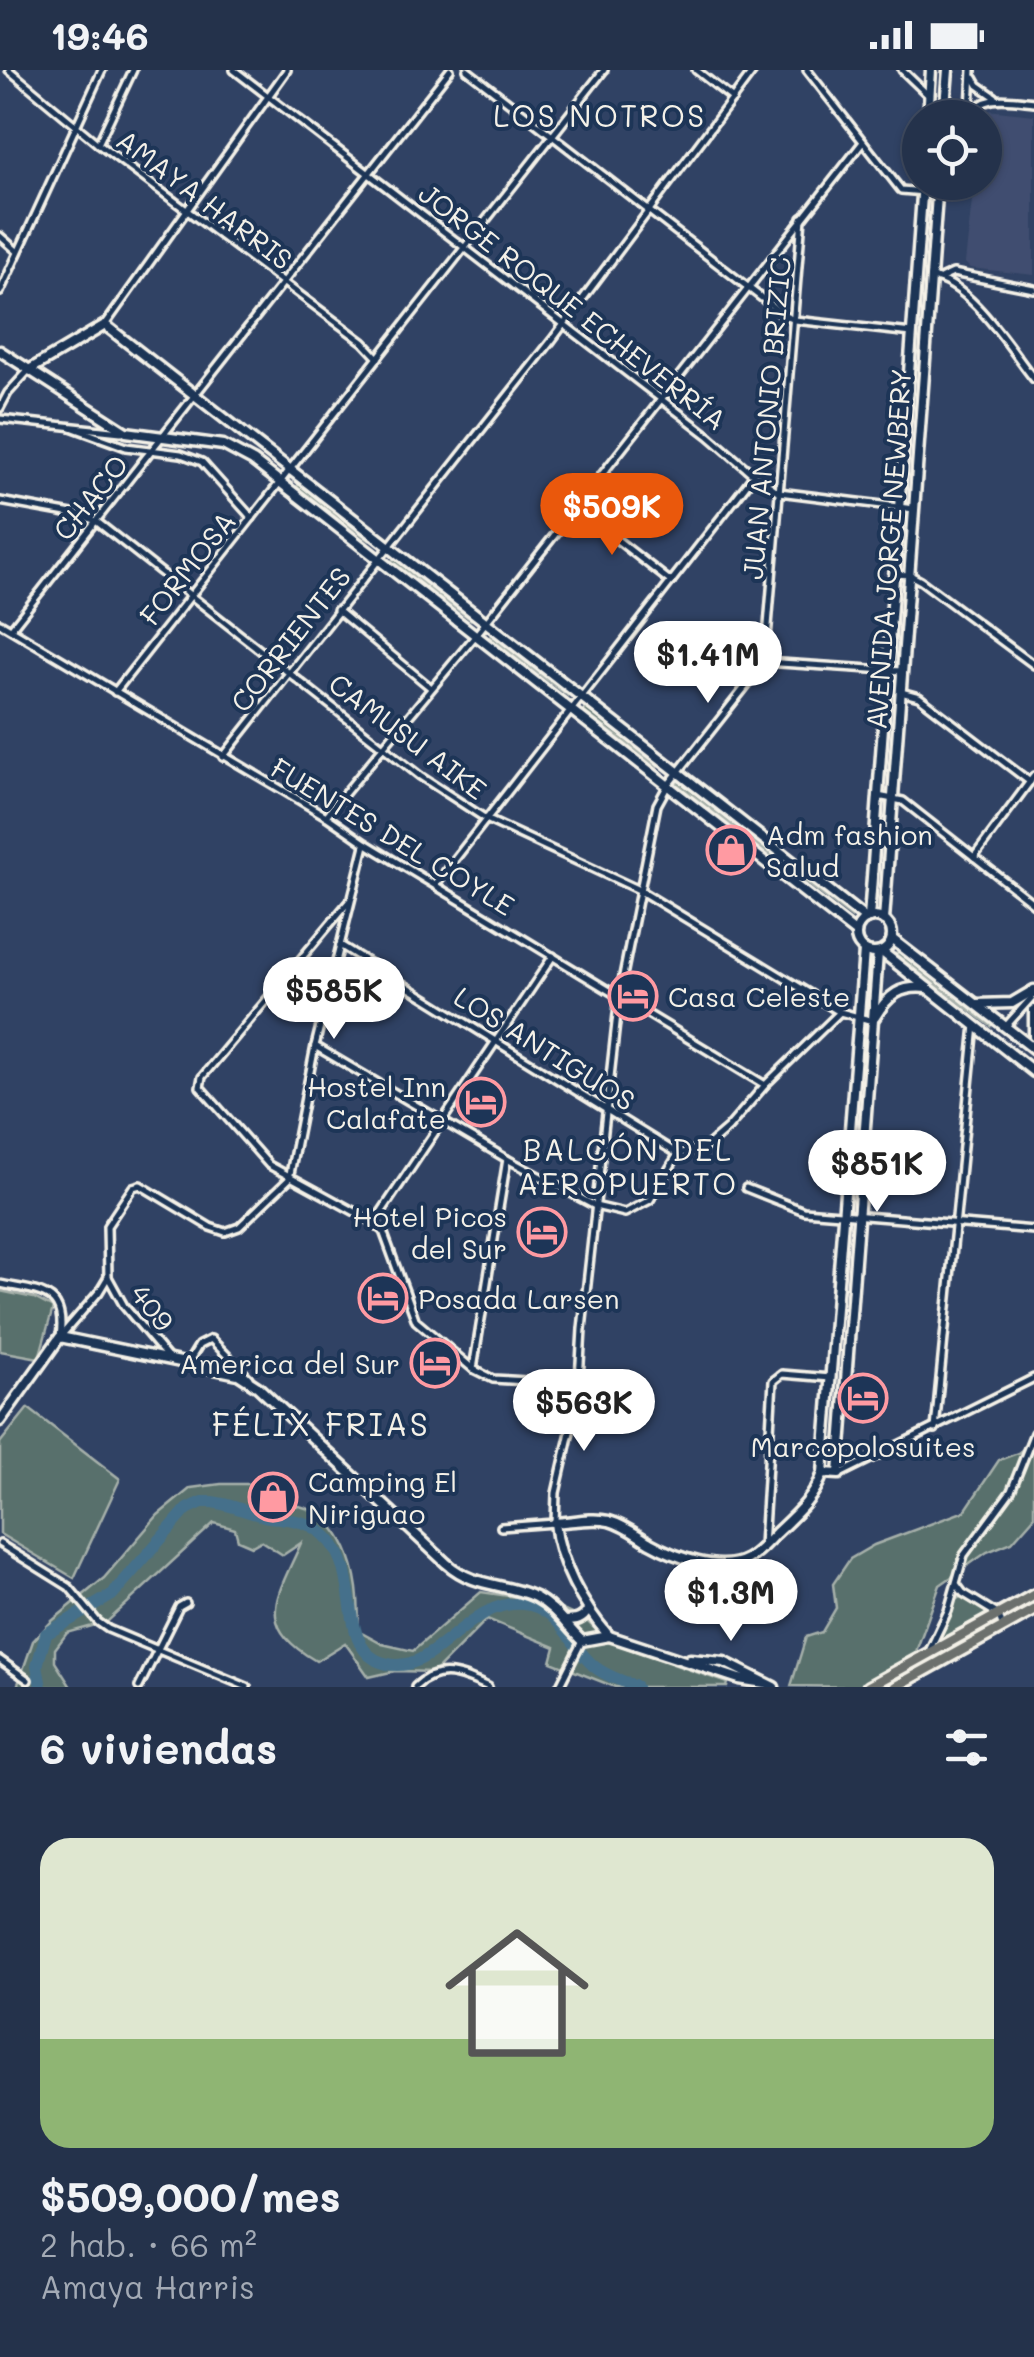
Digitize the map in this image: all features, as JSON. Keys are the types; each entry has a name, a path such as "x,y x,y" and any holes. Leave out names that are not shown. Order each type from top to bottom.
{"main road":[{"path":"868,1687 1034,1596"},
{"path":"895,1687 1034,1610"}],"street":[{"name":"AMAYA HARRIS","path":"9,70 98,144 363,342 378,358"},
{"path":"0,292 102,70"},
{"path":"98,144 134,70"},
{"name":"JORGE ROQUE ECHEVERRÍA","path":"234,70 779,492 914,509"},
{"path":"0,408 29,370 105,324 286,70"},
{"name":"CHACO","path":"11,630 450,70"},
{"path":"467,70 746,288 795,320 912,334"},
{"name":"FORMOSA","path":"115,692 604,70"},
{"path":"696,70 733,98"},
{"name":"CORRIENTES","path":"222,757 564,324 754,70"},
{"path":"807,70 902,189"},
{"path":"902,70 929,96"},
{"path":"929,100 931,70"},
{"path":"946,100 948,70"},
{"path":"972,72 978,85 998,98"},
{"path":"970,100 972,72"},
{"path":"989,100 1034,102"},
{"path":"326,816 476,635 863,142"},
{"name":"AVENIDA JORGE NEWBERY","path":"868,919 922,200"},
{"name":"AVENIDA JORGE NEWBERY","path":"884,920 938,200"},
{"name":"JUAN ANTONIO BRIZIC","path":"765,662 802,218"},
{"path":"0,236 18,251"},
{"path":"942,278 953,273 1034,289"},
{"path":"930,276 942,278 982,312 1034,379"},
{"path":"105,324 868,919 884,920 891,928 892,938 1030,1046 1026,1055 1016,1058"},
{"path":"0,351 126,432"},
{"path":"0,418 126,432 234,450 856,932 864,951 831,1378 823,1472 808,1502 763,1546 739,1562 720,1564 666,1551 613,1522 596,1519 501,1526"},
{"path":"71,427 126,447 181,454 202,462 252,518"},
{"path":"435,885 754,475"},
{"name":"CAMUSU AIKE","path":"0,501 96,521 420,776 486,819 639,890 840,1012 872,1021"},
{"path":"575,507 671,582"},
{"path":"893,574 910,575 1034,665"},
{"path":"337,610 430,687"},
{"name":"FUENTES DEL COYLE","path":"0,623 765,1084"},
{"path":"609,1636 588,1610 561,1554 554,1523 556,1492 575,1418 618,996 657,804 765,662 903,671"},
{"path":"901,692 919,697 1032,779 974,857"},
{"path":"877,796 903,801 1034,904"},
{"path":"0,1421 60,1338 100,1292 108,1277 107,1226 133,1188 140,1185 225,1232 233,1230 289,1179 316,1046 365,843"},
{"path":"352,899 202,1077 202,1092 260,1157 289,1179 374,1223 388,1239 416,1321 473,1369 493,1379 579,1384"},
{"path":"856,932 868,919"},
{"path":"840,1474 872,1021 880,952 892,938"},
{"name":"LOS ANTIGUOS","path":"340,945 678,1154"},
{"path":"864,951 880,952 1034,1072"},
{"path":"374,1223 552,956"},
{"path":"872,1021 888,997 905,987 928,988"},
{"path":"976,1004 1012,1003 1034,993"},
{"path":"994,1040 995,1032 1005,1027 1034,993"},
{"path":"1034,1010 1034,1036"},
{"path":"316,1046 508,1160 595,1206 625,1213 650,1200 678,1154 706,1147 728,1128 765,1084 840,1012"},
{"path":"935,1428 975,1026"},
{"path":"473,1369 508,1160"},
{"path":"746,1188 804,1211 1034,1230"},
{"name":"409","path":"108,1277 124,1306 170,1360"},
{"path":"0,1284 54,1299 61,1308 60,1338"},
{"path":"60,1338 238,1374 258,1387"},
{"path":"187,1364 200,1345 211,1339 453,1569 476,1582 532,1596 565,1621 581,1643"},
{"path":"834,1341 849,1342"},
{"path":"763,1546 775,1378 786,1374 831,1378"},
{"path":"823,1472 840,1474 1034,1378"},
{"path":"925,1656 941,1628 967,1548 1012,1491 1034,1433"},
{"path":"0,1544 59,1580 98,1622 247,1687"},
{"path":"956,1582 963,1593 999,1615 999,1630"},
{"path":"140,1687 156,1649 179,1607 186,1602"},
{"path":"565,1621 576,1621 588,1610"},
{"path":"581,1643 609,1636 774,1687"},
{"path":"559,1687 581,1643"},
{"path":"0,1660 28,1680"},
{"path":"415,1687 434,1674 456,1673 488,1687"}],"shaded area":[{"path":"1002,112 1034,115 1034,275 970,268 965,263 972,200 1002,200"}],"green space":[{"path":"299,483 370,537 369,540 297,487"},
{"path":"394,557 470,616 470,619 392,561"},
{"path":"492,633 567,692 567,695 490,637"},
{"path":"585,707 657,763 657,766 583,711"},
{"path":"680,780 851,914 851,917 678,784"},
{"path":"898,950 991,1022 991,1026 896,954"},
{"path":"0,1291 34,1298 53,1308 39,1358 0,1351"},
{"path":"28,1408 120,1479 74,1578 0,1534 0,1443"},
{"path":"1034,1440 1034,1517 1012,1542 987,1552 940,1585 913,1660 864,1687 791,1686 806,1637 822,1632 836,1608 833,1584 850,1559 874,1545 965,1511 999,1460 1018,1453"},
{"path":"252,1484 261,1502 303,1507 328,1522 347,1549 352,1565 358,1631 382,1644 413,1651 481,1592 543,1601 587,1621 627,1648 728,1683 727,1687 615,1687 551,1662 555,1647 487,1619 435,1672 395,1671 369,1677 345,1643 316,1661 296,1648 277,1622 279,1595 301,1543 283,1555 261,1541 252,1546 238,1540 235,1529 214,1523 107,1622 67,1633 55,1649 55,1662 71,1687 17,1687 33,1641 104,1578 158,1515 191,1488"},
{"path":"962,1596 991,1613 935,1646 954,1601"},
{"path":"995,1622 998,1627 937,1663 903,1680 875,1687"}],"waterway":[{"path":"41,1687 37,1666 46,1634 112,1595 187,1509 202,1502 303,1523 331,1542 341,1558 356,1634 376,1660 396,1665 414,1662 482,1614 501,1606 523,1604 547,1612 600,1670 636,1687"}],"place":[{"name":"Adm fashion Salud","path":"731,850"},
{"name":"Casa Celeste","path":"633,996"},
{"name":"Hostel Inn Calafate","path":"481,1102"},
{"name":"Hotel Picos del Sur","path":"542,1232"},
{"name":"Posada Larsen","path":"383,1298"},
{"name":"America del Sur","path":"435,1363"},
{"name":"Marcopolosuites","path":"863,1398"},
{"name":"Camping El Niriguao","path":"273,1497"}],"district":[{"name":"LOS NOTROS","path":"600,115"},
{"name":"BALCÓN DEL AEROPUERTO","path":"628,1166"},
{"name":"FÉLIX FRIAS","path":"321,1423"}]}
